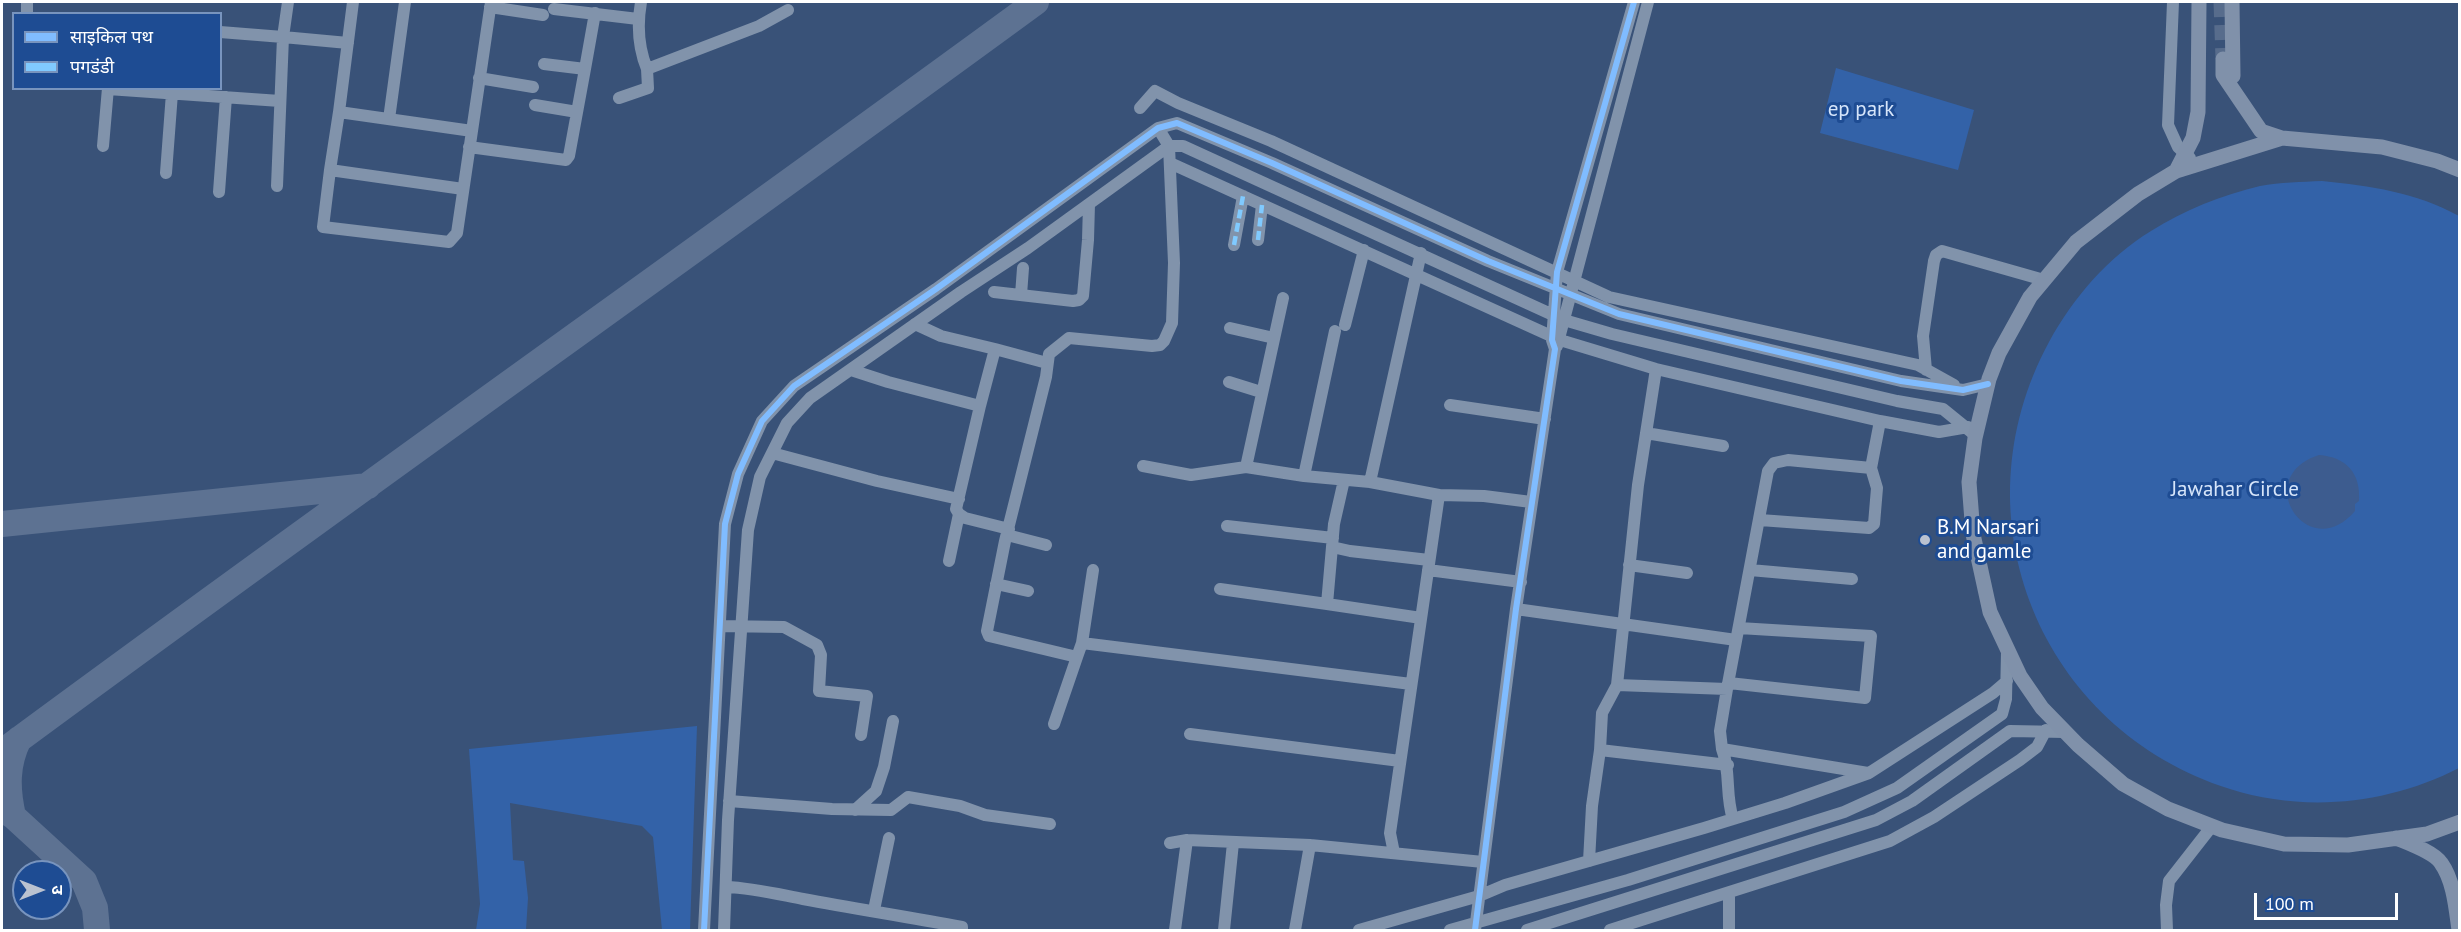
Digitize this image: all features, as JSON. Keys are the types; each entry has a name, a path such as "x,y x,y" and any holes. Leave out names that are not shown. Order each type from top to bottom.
{"main road":[{"path":"2176,171 2193,138 2200,95 2199,2"},
{"path":"2232,2 2234,93"},
{"path":"2223,59 2223,75 2261,131 2282,138 2382,147 2437,161 2460,170"},
{"path":"2282,138 2176,171 2138,194 2076,242 2030,297 2004,343 1972,431 1969,482 1973,534 1990,612 2020,676 2042,708 2123,784 2169,809 2212,826 2284,844 2348,845 2427,834 2460,822"},
{"path":"2396,838 2441,861 2454,893 2460,930"}],"street":[{"path":"277,186 283,37 288,2"},
{"path":"353,2 323,227 449,242 457,233 491,4 548,12 595,13 638,19"},
{"path":"389,119 405,2"},
{"path":"619,98 648,88 647,69 640,51 638,19 641,2"},
{"path":"1475,927 1516,609 1556,342 1559,318 1555,290 1557,272 1634,2"},
{"path":"1559,318 1569,296 1648,2"},
{"path":"2174,2 2168,125 2178,147 2197,165"},
{"path":"647,69 774,20 788,10"},
{"path":"470,147 566,160 569,156 595,13"},
{"path":"222,32 348,44"},
{"path":"544,64 585,69"},
{"path":"479,78 533,87"},
{"path":"103,146 108,90"},
{"path":"124,90 280,101"},
{"path":"1140,108 1155,91 1178,103 1271,141 1608,297 1918,365 1964,390"},
{"path":"166,173 172,93"},
{"path":"219,192 226,97"},
{"path":"535,105 577,112"},
{"path":"339,112 472,131"},
{"path":"704,930 725,524 738,474 762,421 794,386 936,289 1158,128 1177,123 1272,163 1555,290 1619,314 1901,381 1964,390 1988,384"},
{"path":"1077,657 989,636 987,631 1048,354 1070,338 1152,346 1160,345 1168,335 1172,322 1174,263 1170,164 1169,146 1158,128"},
{"path":"724,930 730,797 748,530 760,477 787,423 810,398 1028,248 1169,146 1183,146 1559,318 1612,334 1897,401 1943,409 1972,431"},
{"path":"1170,164 1416,273 1556,342 1656,369 1880,421 1939,432 1972,431"},
{"path":"330,170 463,189"},
{"path":"1234,245 1243,196"},
{"path":"994,292 1079,300 1083,296 1089,204"},
{"path":"1258,240 1262,205"},
{"path":"1304,476 1340,328 1364,250"},
{"path":"1926,370 1923,336 1936,255 1942,251 2044,280"},
{"path":"1370,482 1420,253"},
{"path":"1021,295 1023,268"},
{"path":"1246,467 1283,297"},
{"path":"915,324 941,336 1047,363"},
{"path":"1230,328 1274,338"},
{"path":"995,349 956,508 965,518 1046,545"},
{"path":"1589,861 1592,806 1600,750 1602,713 1617,685 1629,565 1656,369"},
{"path":"850,370 980,406"},
{"path":"1228,382 1261,392"},
{"path":"1450,405 1545,419"},
{"path":"1760,519 1869,528 1874,524 1877,488 1871,468 1880,421"},
{"path":"1646,433 1723,446"},
{"path":"772,453 876,481 959,499"},
{"path":"1733,819 1727,792 1728,765 1722,749 1720,731 1768,471 1774,463 1788,460 1871,468"},
{"path":"1143,466 1191,475 1246,467 1304,476 1370,482 1438,495 1484,496 1531,502"},
{"path":"1327,604 1332,542 1344,480"},
{"path":"1394,853 1390,833 1438,495"},
{"path":"949,561 959,514"},
{"path":"1227,526 1332,542 1350,551 1521,582"},
{"path":"1629,565 1688,573"},
{"path":"1054,724 1082,643 1093,570"},
{"path":"1750,570 1852,579"},
{"path":"996,584 1028,591"},
{"path":"1220,589 1421,618"},
{"path":"1516,609 1622,624 1738,634 1871,636 1865,698 1728,686 1617,685"},
{"path":"720,626 784,627 817,645 821,655 819,691 867,696 861,735"},
{"path":"1082,643 1411,684"},
{"path":"1450,930 1475,927 1844,812 1897,788 2002,714 2006,699 2007,649"},
{"path":"1359,930 1733,819 1869,773 1993,693 2007,681"},
{"path":"855,810 876,791 884,767 893,721"},
{"path":"1610,930 1890,841 1934,817 2020,760 2037,747 2046,730"},
{"path":"1527,930 1876,820 1912,801 2010,731 2065,732"},
{"path":"1190,734 1400,761"},
{"path":"1722,749 1869,773"},
{"path":"1600,750 1728,765"},
{"path":"710,793 855,810 891,810 908,797 960,806 985,815 1050,824"},
{"path":"2167,930 2166,905 2169,881 2212,826"},
{"path":"874,910 889,838"},
{"path":"1170,843 1187,840 1310,845 1483,862"},
{"path":"1175,930 1187,840"},
{"path":"1224,930 1233,843"},
{"path":"1295,930 1310,845"},
{"path":"726,886 751,888 802,899 874,910 962,927 962,930"},
{"path":"1729,894 1729,930"}],"green space":[{"name":"ep park","path":"1836,68 1974,110 1958,170 1820,133"},
{"name":"Jawahar Circle","path":"2322,181 2392,191 2426,201 2459,216 2459,768 2404,790 2376,797 2317,802 2288,801 2230,789 2164,760 2108,718 2064,667 2033,609 2014,545 2010,477 2022,409 2049,342 2080,294 2106,266 2135,241 2177,216 2204,204 2260,186"},
{"path":"697,726 690,930 662,930 653,837 642,826 510,803 513,860 524,861 528,898 526,930 476,930 480,904 469,749"}],"shaded area":[{"path":"2319,455 2337,459 2350,468 2359,491 2359,501 2355,504 2355,511 2337,525 2320,529 2305,523 2294,512 2288,497 2289,481 2299,466"}],"taxiway":[{"path":"2,752 1036,2"},
{"path":"2,524 368,486"},
{"path":"13,816 9,777 12,758 19,739"},
{"path":"2,809 13,816 84,881 95,908 97,930"}],"tunnel":[{"path":"2221,2 2223,59"}],"marked path":[{"path":"1234,245 1243,196"},
{"path":"1258,240 1262,205"}],"cycle path":[{"path":"1475,930 1516,609 1555,349 1552,340 1557,272 1634,2"},
{"path":"704,930 725,524 738,474 762,421 794,386 936,289 1158,128 1177,123 1272,163 1488,261 1619,314 1901,381 1963,390 1988,384"}],"place":[{"name":"B.M Narsari and gamle","path":"1925,540"}]}
